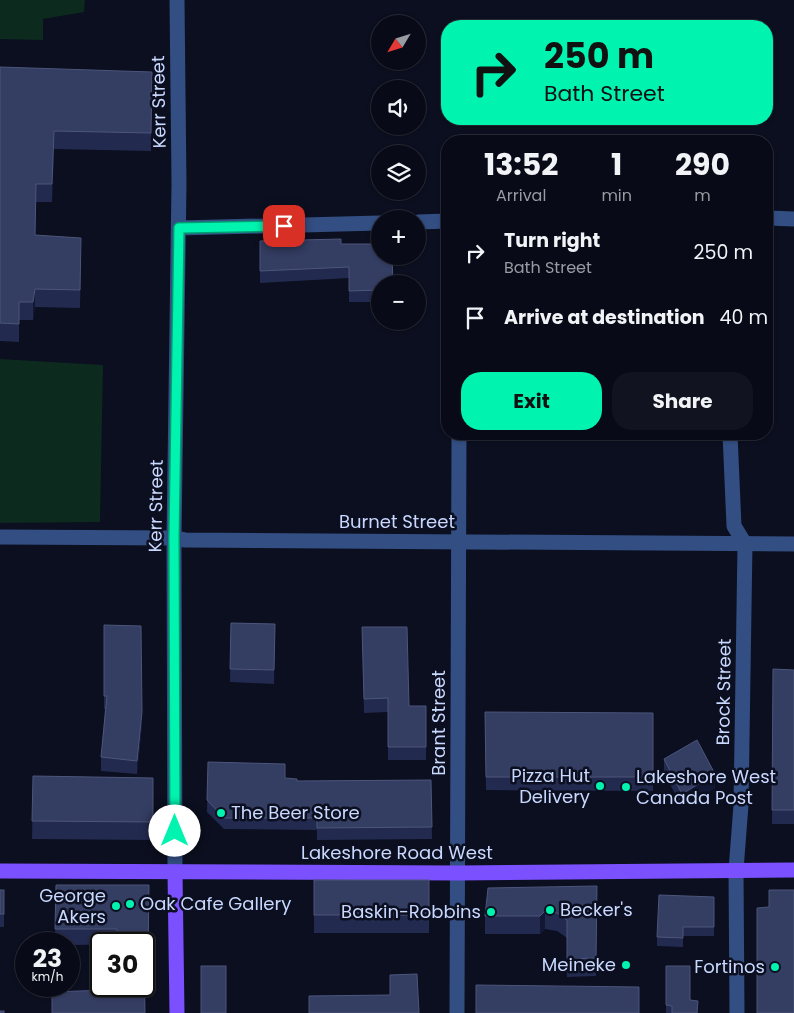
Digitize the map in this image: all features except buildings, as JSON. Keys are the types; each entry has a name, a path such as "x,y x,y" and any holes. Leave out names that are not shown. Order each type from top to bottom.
{"main road":[{"name":"Lakeshore Road West","path":"0,871 458,872 794,870"},
{"name":"Kerr Street","path":"175,872 177,1013"}],"street":[{"name":"Kerr Street","path":"175,872 174,538 179,228 177,0"},
{"path":"773,218 794,219"},
{"path":"426,222 441,221"},
{"path":"179,228 371,223"},
{"name":"Brant Street","path":"457,1013 457,541 459,440"},
{"name":"Brock Street","path":"730,440 734,526 744,544 741,805 736,870 737,1013"},
{"name":"Burnet Street","path":"0,537 794,544"}],"green space":[{"path":"0,0 85,0 84,12 43,19 43,40 0,39"},
{"path":"0,359 103,365 100,522 0,523"}],"place":[{"name":"Pizza Hut Delivery","path":"600,786"},
{"name":"Lakeshore West Canada Post","path":"626,787"},
{"name":"The Beer Store","path":"221,813"},
{"name":"Oak Cafe Gallery","path":"130,904"},
{"name":"George Akers","path":"116,906"},
{"name":"Becker's","path":"550,910"},
{"name":"Baskin-Robbins","path":"491,912"},
{"name":"Meineke","path":"626,965"},
{"name":"Fortinos","path":"775,967"}],"route":[{"path":"175,831 174,538 179,228 284,226"}]}
